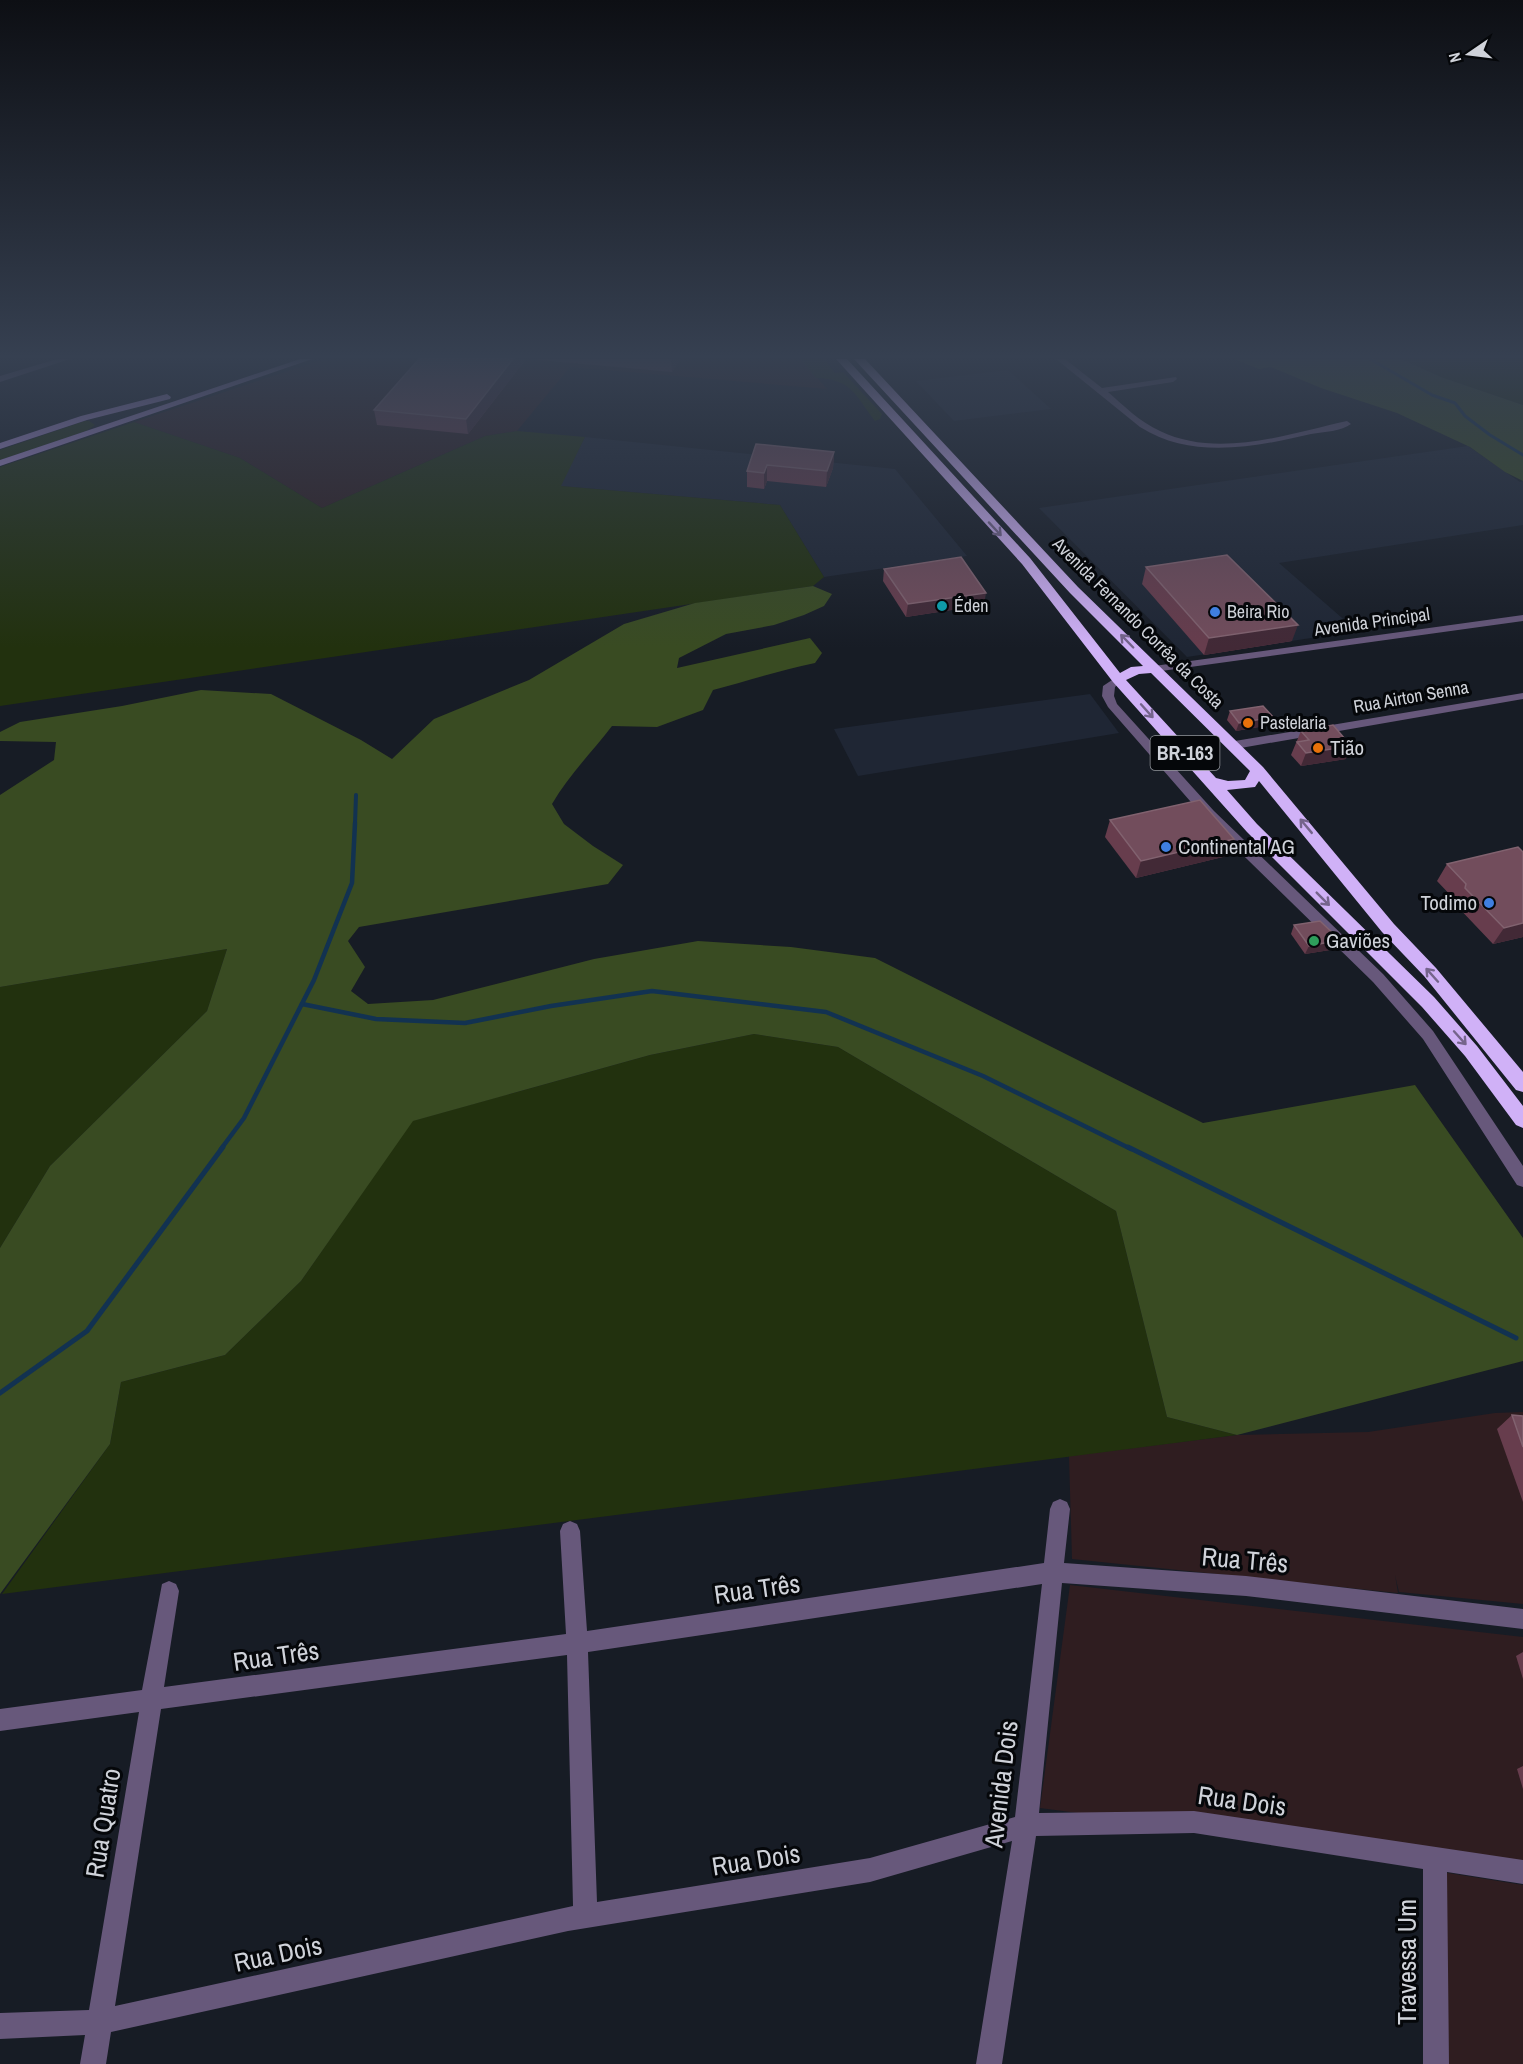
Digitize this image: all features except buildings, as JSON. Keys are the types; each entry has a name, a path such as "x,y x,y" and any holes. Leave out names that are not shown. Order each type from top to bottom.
{"highway":[{"name":"Avenida Fernando Corrêa da Costa","path":"929,455 1026,561 1118,679 1251,828 1428,1002 1472,1051 1523,1120"},
{"name":"Avenida Fernando Corrêa da Costa","path":"949,455 1074,590 1258,770 1388,928 1465,1013 1523,1085"},
{"path":"1118,679 1136,670 1154,669"},
{"path":"1211,782 1228,786 1250,784 1258,770"}],"main road":[{"path":"0,463 23,455"}],"street":[{"name":"Avenida Principal","path":"1154,669 1523,618"},
{"path":"1118,679 1109,686 1108,696 1112,705 1209,814 1378,978 1428,1035 1523,1180"},
{"name":"Rua Airton Senna","path":"1235,745 1523,696"},
{"path":"1283,887 1305,880"},
{"name":"Avenida Dois","path":"989,2064 1026,1825 1060,1509"},
{"path":"570,1530 577,1643 585,1916"},
{"name":"Rua Três","path":"0,1720 577,1643 1053,1572 1246,1586 1523,1619"},
{"name":"Rua Quatro","path":"93,2064 169,1591"},
{"name":"Rua Dois","path":"0,2026 100,2022 585,1916 870,1870 1026,1825 1194,1822 1523,1872"},
{"name":"Travessa Um","path":"1435,1860 1436,2064"}],"shaded area":[{"path":"232,455 441,455 322,508"},
{"path":"576,455 762,455 895,469 967,556 824,577 780,505 560,486"},
{"path":"1404,455 1481,455 1520,482 1523,481 1523,525 1279,563 1357,631 1187,657 1039,508"},
{"path":"1090,694 1119,733 858,776 834,729"},
{"path":"1523,1412 1523,1604 1399,1592 1395,1575 1398,1593 1072,1559 1069,1456 1237,1435 1368,1432 1495,1413"},
{"path":"1070,1585 1523,1637 1523,1872 1040,1808"},
{"path":"1442,1872 1523,1885 1523,2064 1449,2064"}],"green space":[{"path":"0,455 14,455 0,460"},
{"path":"35,455 232,455 322,508 441,455 576,455 561,486 780,505 824,577 813,586 0,706 0,467"},
{"path":"1482,455 1523,455 1523,481 1505,472"},
{"path":"813,586 832,594 824,606 774,625 726,634 679,658 677,668 810,638 822,653 815,663 713,690 703,710 657,727 612,726 559,793 552,804 564,824 623,865 608,884 359,927 348,941 365,967 351,991 368,1004 433,1000 594,959 698,941 791,947 875,958 1203,1123 1415,1085 1523,1238 1523,1361 1237,1435 1167,1417 1116,1211 838,1047 754,1034 650,1055 413,1121 301,1281 225,1355 121,1382 110,1444 0,1594 0,1248 50,1166 207,1011 227,949 0,987 0,795 54,760 56,742 0,741 0,732 20,722 122,706 201,690 271,694 361,740 392,759 434,719 529,680 624,624 695,603"},
{"path":"227,949 207,1011 50,1166 0,1248 0,987"},
{"path":"754,1034 838,1047 1116,1211 1167,1417 1237,1435 2,1594 110,1444 121,1382 225,1355 301,1281 412,1121 650,1055"}],"waterway":[{"path":"355,824 356,795"},
{"path":"221,1149 244,1118 314,980 352,883 355,823"},
{"path":"302,1004 376,1019 465,1023 551,1006 652,991 826,1012 983,1076 1131,1149"},
{"path":"0,1393 87,1331 223,1147"},
{"path":"1128,1147 1516,1338"}],"place":[{"name":"Éden","path":"942,606"},
{"name":"Beira Rio","path":"1215,612"},
{"name":"Pastelaria","path":"1248,723"},
{"name":"Tião","path":"1318,748"},
{"name":"Continental AG","path":"1166,847"},
{"name":"Todimo","path":"1489,903"},
{"name":"Gaviões","path":"1314,941"}]}
